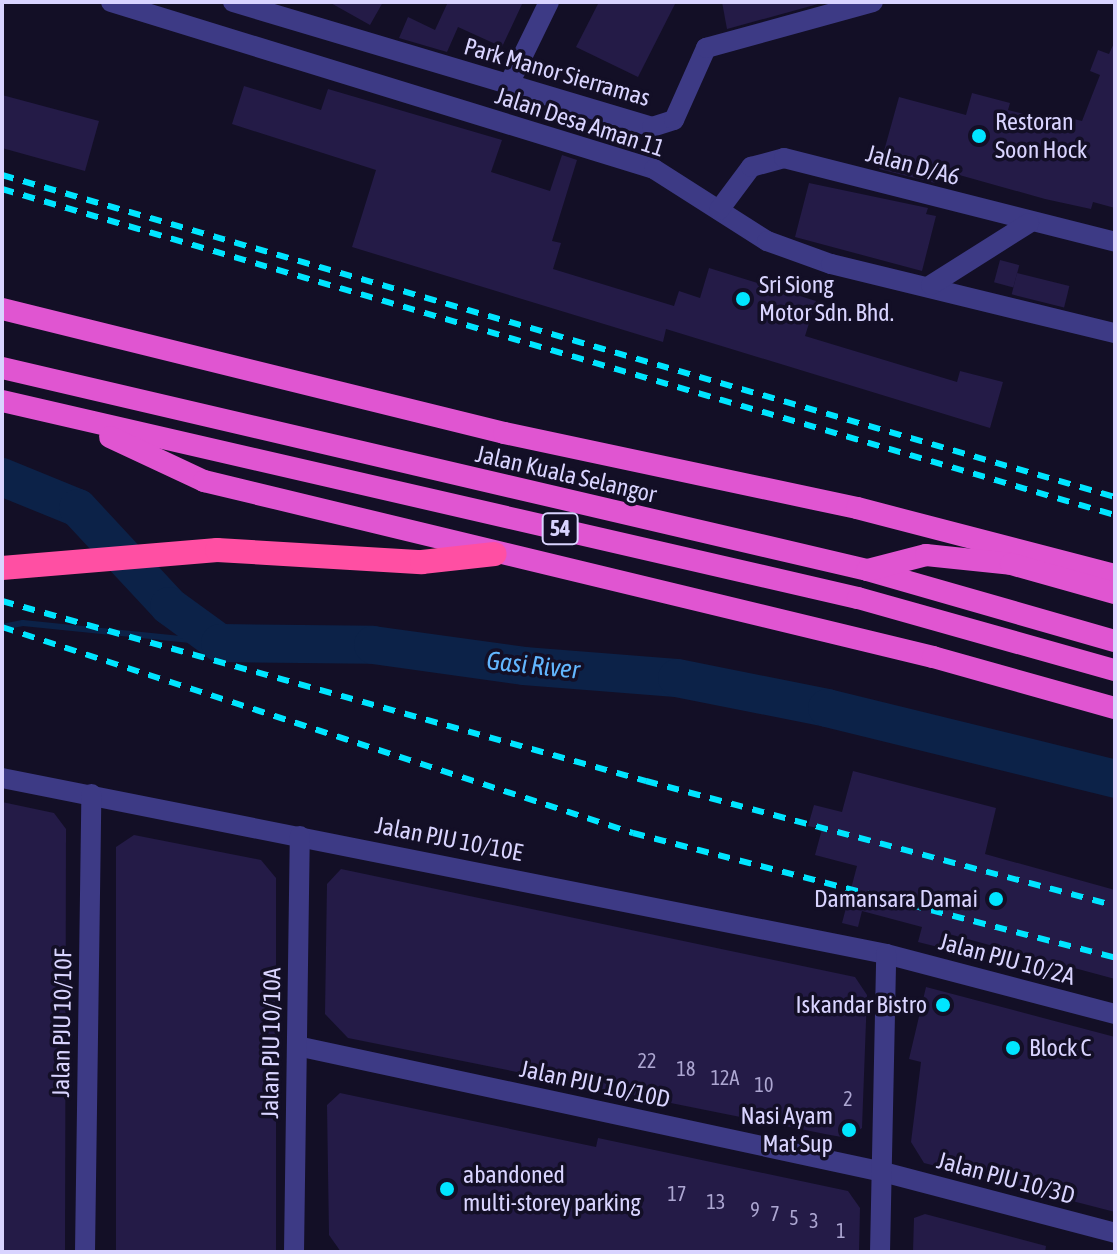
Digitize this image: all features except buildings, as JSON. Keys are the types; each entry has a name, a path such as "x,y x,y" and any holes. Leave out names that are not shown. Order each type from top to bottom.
{"highway":[{"path":"2,309 361,393 504,433 857,508 1115,575"},
{"name":"Jalan Kuala Selangor","path":"2,368 867,570 1115,641"},
{"name":"54","path":"2,401 858,598 1115,670"},
{"path":"75,420 204,481 495,554 933,657 1115,708"},
{"path":"4,567 217,550 422,562 495,554"},
{"path":"867,570 926,555 1011,564 1115,593"}],"street":[{"name":"Jalan Desa Aman 11","path":"111,2 654,169 767,241 831,264 931,285 1115,333"},
{"name":"Park Manor Sierramas","path":"233,2 276,8 508,86 665,126 674,120 706,48 873,2"},
{"path":"508,86 549,2"},
{"name":"Jalan D/A6","path":"719,210 751,167 784,158 1029,223 1115,242"},
{"path":"931,285 1029,223"},
{"name":"Jalan PJU 10/10E","path":"2,778 886,954"},
{"name":"Jalan PJU 10/10F","path":"85,1252 91,794"},
{"name":"Jalan PJU 10/10A","path":"294,1252 300,836"},
{"path":"880,1252 886,954"},
{"name":"Jalan PJU 10/2A","path":"886,954 1115,1014"},
{"name":"Jalan PJU 10/10D","path":"297,1046 883,1172"},
{"name":"Jalan PJU 10/3D","path":"883,1172 1115,1233"}],"waterway":[{"name":"Gasi River","path":"2,477 78,508 169,606 220,643 373,645 524,666 677,678 827,708 1115,779"},
{"path":"2,627 23,623 220,643"}],"railway":[{"path":"2,175 1115,497"},
{"path":"2,189 1115,515"},
{"path":"2,601 646,781 1115,906"},
{"path":"2,627 633,833 1115,958"}],"place":[{"name":"Restoran Soon Hock","path":"979,136"},
{"name":"Sri Siong Motor Sdn. Bhd.","path":"743,299"},
{"name":"Damansara Damai","path":"996,899"},
{"name":"Iskandar Bistro","path":"943,1005"},
{"name":"Block C","path":"1013,1048"},
{"name":"Nasi Ayam Mat Sup","path":"849,1130"},
{"name":"abandoned multi-storey parking","path":"447,1189"}]}
